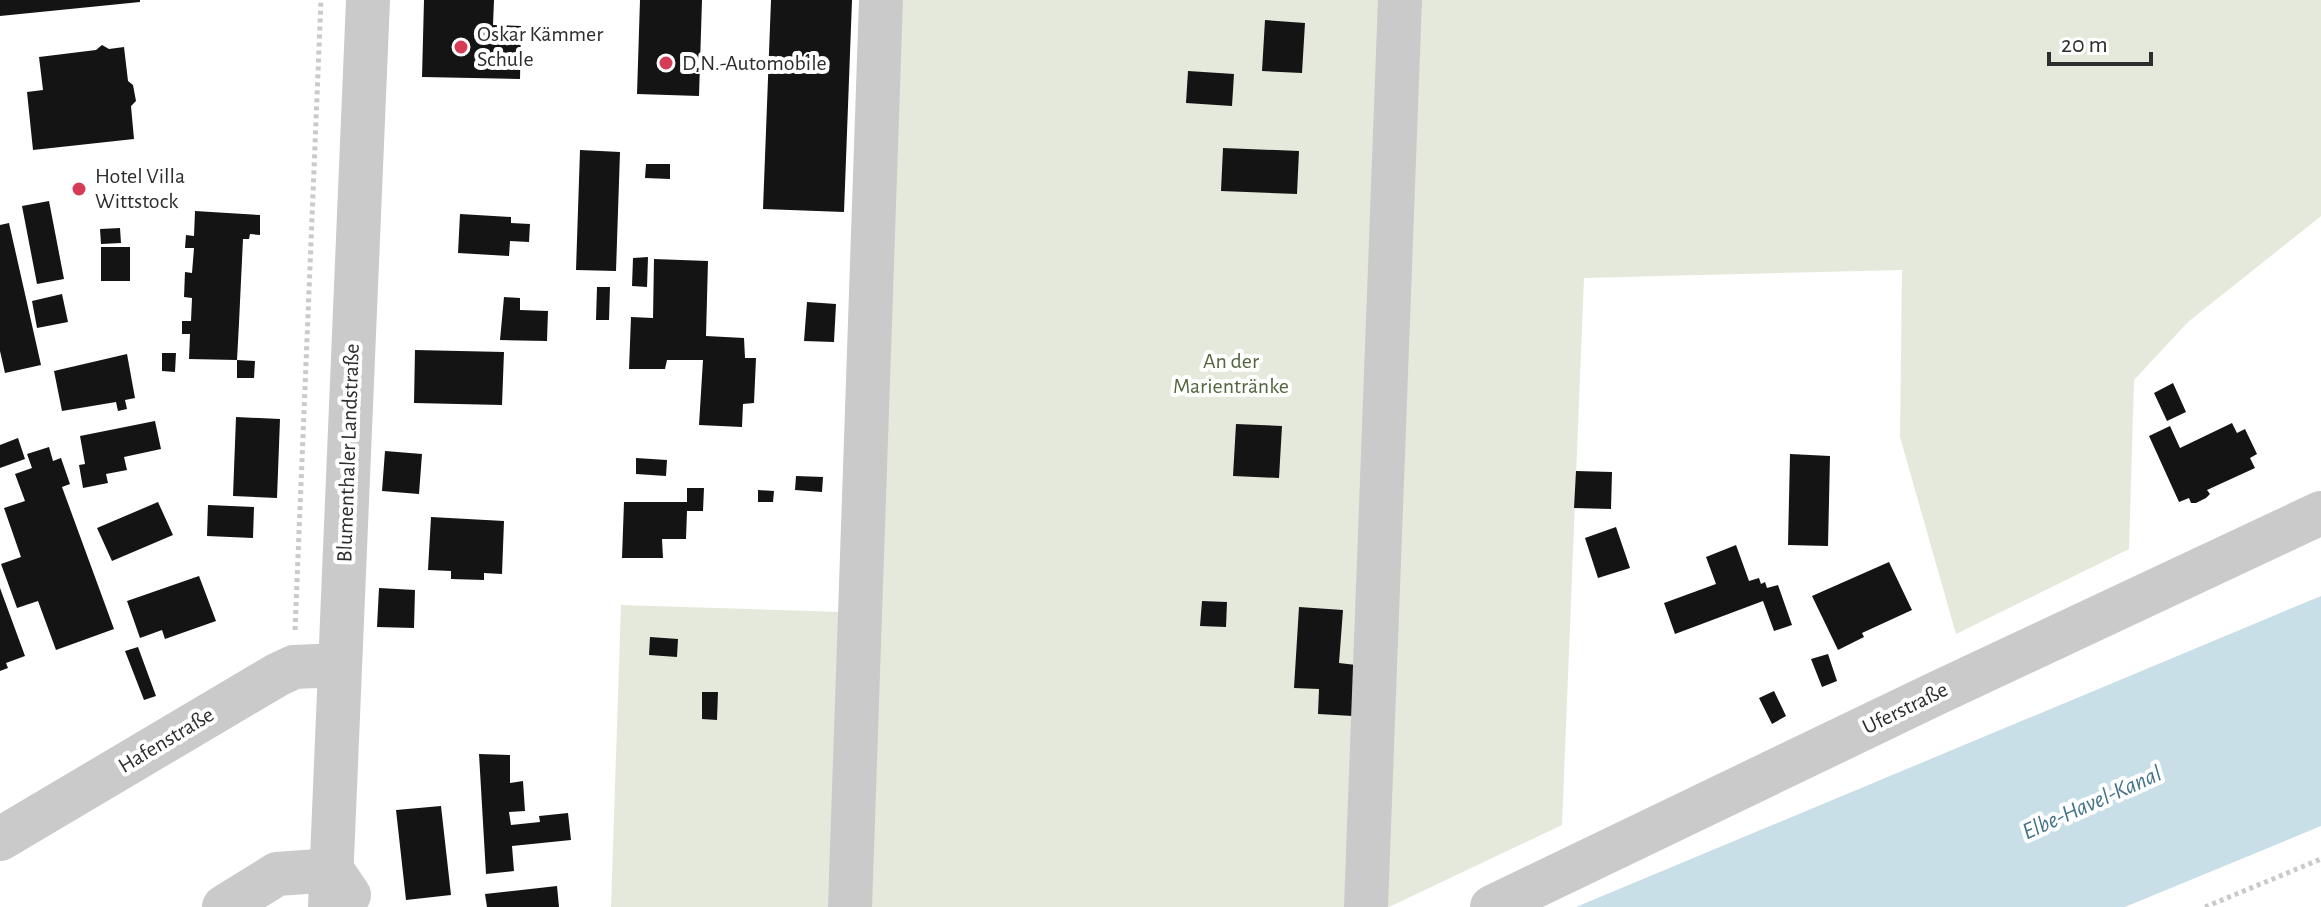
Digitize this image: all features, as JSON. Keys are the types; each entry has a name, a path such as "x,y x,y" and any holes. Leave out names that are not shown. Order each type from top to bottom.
{"street":[{"name":"Blumenthaler Landstraße","path":"331,889 368,0"},
{"path":"850,907 881,0"},
{"path":"1366,907 1400,0"},
{"name":"Uferstraße","path":"1492,907 2321,513"},
{"name":"Hafenstraße","path":"0,839 202,718 294,667 339,665"},
{"path":"224,907 277,874 331,889 357,907"}],"path":[{"path":"294,667 321,0"},
{"path":"2205,907 2321,859"}],"green space":[{"name":"An der Marientränke","path":"892,0 2321,0 2321,216 2188,322 2134,380 2129,549 1956,634 1900,437 1902,270 1584,278 1562,825 1389,907 611,907 621,605 873,613"}],"water":[{"name":"Elbe-Havel-Kanal","path":"2321,596 2321,826 2125,907 1576,907"}],"building":[{"path":"0,0 140,0 140,2 0,16"},
{"path":"424,0 494,0 493,25 521,26 520,79 422,77"},
{"path":"640,0 702,0 699,96 637,94"},
{"path":"771,0 852,0 844,212 763,209"},
{"path":"1265,20 1305,23 1302,73 1262,71"},
{"path":"102,45 109,49 124,47 128,81 133,85 136,101 131,106 134,139 33,150 27,92 43,90 39,57 96,50"},
{"path":"1188,71 1234,74 1232,106 1186,103"},
{"path":"1223,148 1299,151 1297,194 1221,191"},
{"path":"580,150 620,152 616,271 576,270"},
{"path":"646,164 670,164 670,179 645,178"},
{"path":"49,201 64,279 37,284 22,206"},
{"path":"195,211 260,215 260,235 250,234 249,239 243,239 237,360 189,359 190,334 182,334 182,321 191,321 192,298 184,297 185,272 192,273 194,248 185,248 186,235 194,236"},
{"path":"460,214 511,217 511,223 530,224 529,242 510,241 509,256 458,253"},
{"path":"9,223 41,365 5,373 0,351 0,225"},
{"path":"120,228 121,243 101,244 100,229"},
{"path":"101,247 130,247 130,281 101,281"},
{"path":"648,257 647,287 632,286 633,258"},
{"path":"654,259 708,261 706,336 744,338 745,358 756,358 754,403 743,404 742,427 699,425 703,360 667,360 665,369 629,369 631,317 653,318"},
{"path":"597,287 610,287 609,320 596,320"},
{"path":"62,294 68,322 37,328 32,301"},
{"path":"504,297 520,298 520,310 548,311 547,341 500,340"},
{"path":"807,302 836,304 834,342 804,341"},
{"path":"415,350 504,352 502,405 414,403"},
{"path":"162,353 176,353 175,372 162,371"},
{"path":"127,354 135,398 125,400 127,409 118,411 116,402 62,411 54,371"},
{"path":"237,360 255,361 254,378 237,378"},
{"path":"2173,383 2186,412 2167,421 2154,393"},
{"path":"236,417 280,419 277,498 233,496"},
{"path":"155,421 161,449 124,457 127,470 106,474 108,483 83,488 79,465 85,464 80,436"},
{"path":"2232,423 2237,433 2245,429 2257,454 2250,458 2255,468 2207,490 2210,494 2196,503 2191,503 2189,498 2179,502 2149,436 2170,426 2180,448"},
{"path":"1236,424 1282,426 1279,478 1233,476"},
{"path":"18,438 25,459 0,468 0,445"},
{"path":"49,447 53,461 61,458 70,484 62,487 114,629 56,650 38,601 17,608 1,564 21,557 4,508 25,501 15,474 32,468 27,454"},
{"path":"385,451 422,454 419,494 382,491"},
{"path":"1790,454 1830,456 1828,546 1788,545"},
{"path":"636,458 667,460 666,476 636,474"},
{"path":"1576,471 1612,472 1611,509 1574,508"},
{"path":"796,476 823,477 822,492 795,490"},
{"path":"687,488 704,488 703,511 687,511 686,539 662,539 663,558 622,558 624,502 687,502"},
{"path":"758,490 774,491 773,502 758,502"},
{"path":"158,502 173,535 112,561 97,528"},
{"path":"208,505 254,507 253,538 207,536"},
{"path":"431,517 504,521 502,574 484,573 484,580 451,579 451,571 428,570"},
{"path":"1616,527 1630,568 1598,578 1585,538"},
{"path":"1736,545 1749,581 1759,578 1767,588 1778,585 1792,625 1774,631 1763,601 1675,634 1664,603 1716,584 1706,557"},
{"path":"1889,562 1912,610 1862,633 1864,637 1838,650 1812,596"},
{"path":"199,576 216,621 165,639 162,630 140,638 127,601"},
{"path":"0,588 25,656 6,663 8,668 0,671"},
{"path":"379,588 415,590 414,628 377,627"},
{"path":"1202,601 1227,602 1226,627 1200,626"},
{"path":"1299,607 1343,610 1339,663 1356,665 1353,716 1318,714 1319,689 1294,688"},
{"path":"650,637 678,639 677,657 649,655"},
{"path":"138,647 156,696 144,700 125,651"},
{"path":"1828,654 1837,681 1822,687 1811,659"},
{"path":"1774,691 1786,716 1772,724 1759,698"},
{"path":"702,692 718,692 717,720 702,719"},
{"path":"479,754 510,755 510,783 523,781 525,811 509,812 511,825 540,822 539,816 568,813 571,840 512,846 514,871 486,874"},
{"path":"441,806 451,895 406,900 396,810"},
{"path":"557,886 559,907 487,907 485,894"}],"place":[{"name":"Oskar Kämmer Schule","path":"461,47"},
{"name":"D.N.-Automobile","path":"666,63"},
{"name":"Hotel Villa Wittstock","path":"79,189"}]}
